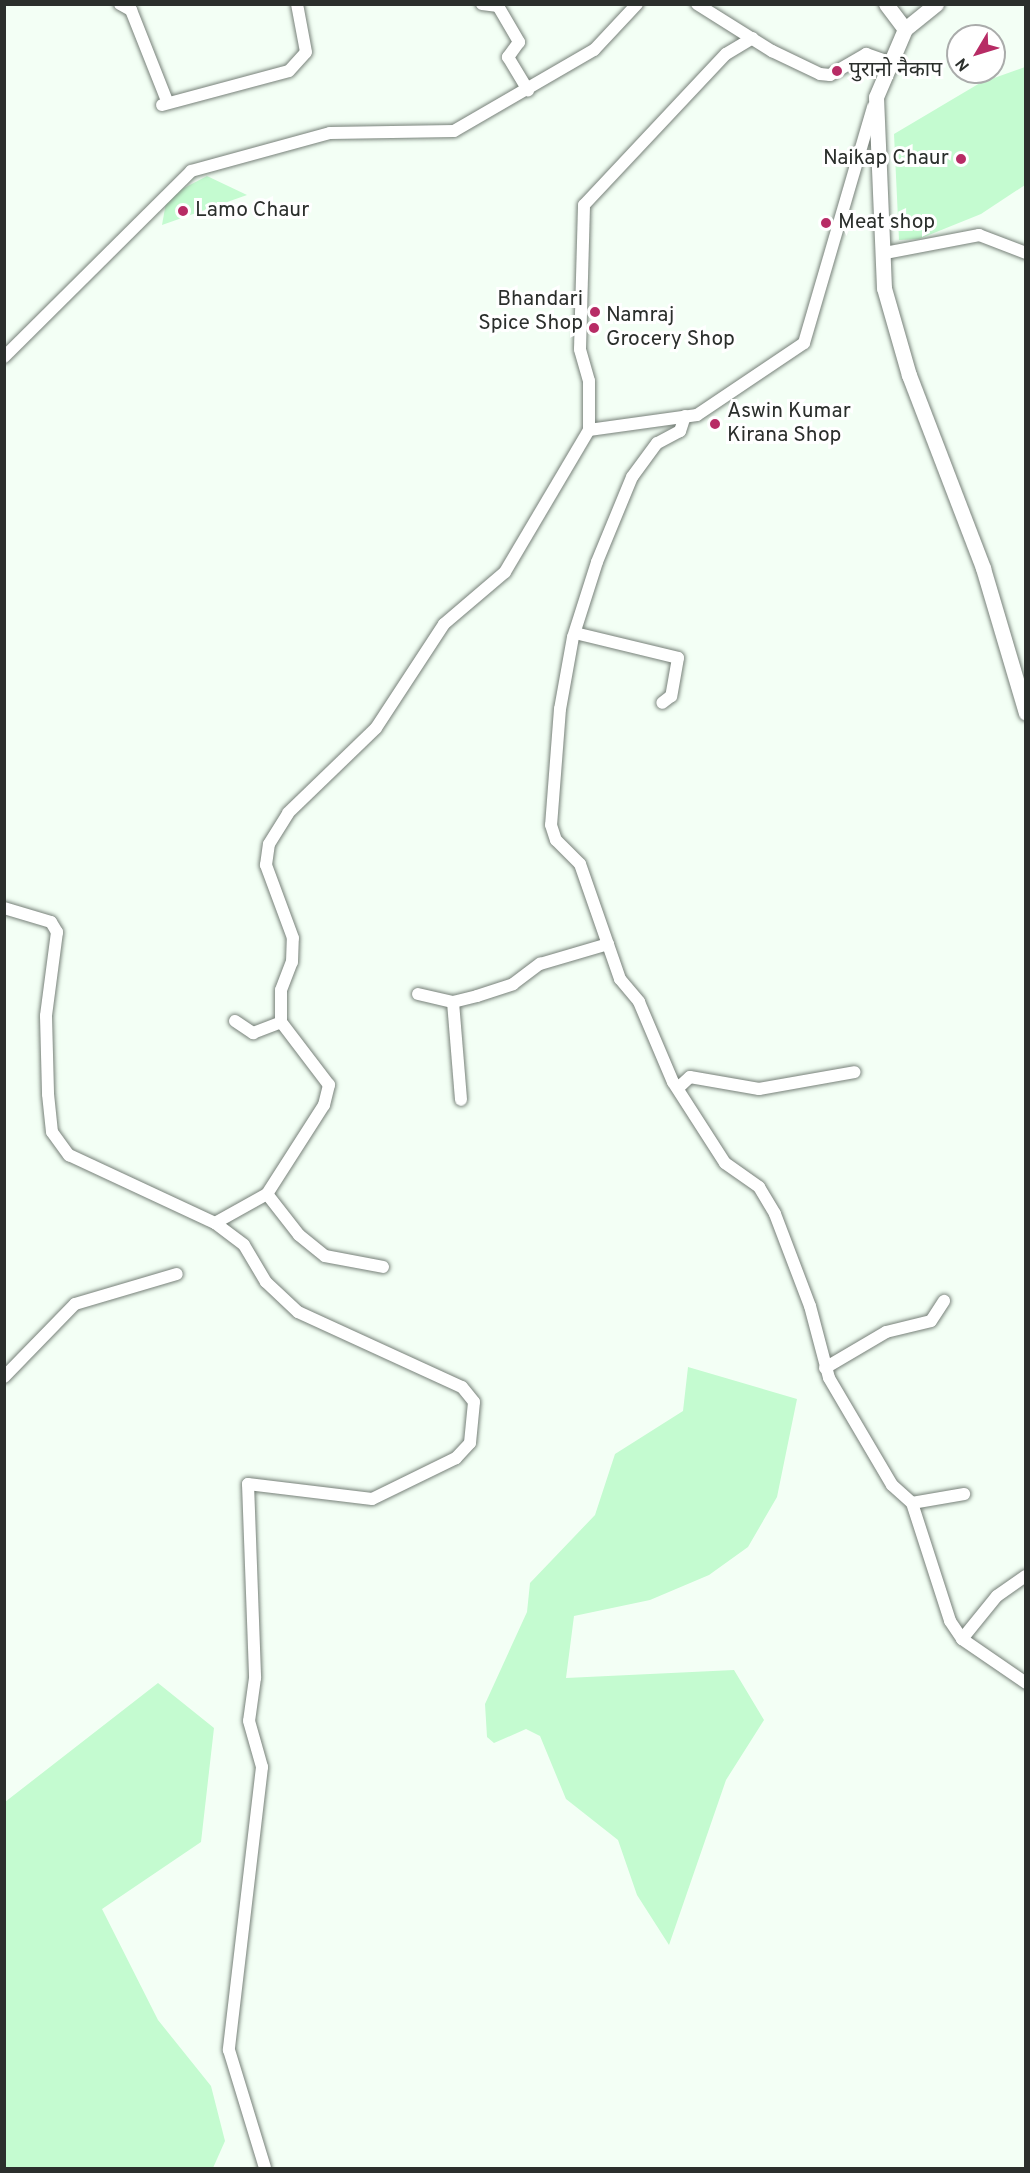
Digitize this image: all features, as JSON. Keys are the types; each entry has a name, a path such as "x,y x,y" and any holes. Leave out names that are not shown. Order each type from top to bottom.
{"street":[{"path":"120,4 130,10 165,103 222,92 289,71 306,52 297,4"},
{"path":"482,4 498,6 519,42 508,57 528,90"},
{"path":"4,357 191,171 330,133 454,131 594,50 637,4"},
{"path":"698,4 753,38 819,74 830,75 866,54 889,62"},
{"path":"886,4 905,29"},
{"path":"589,430 685,417 718,406 804,343 850,201 876,97 889,62 905,29 936,4"},
{"path":"215,1224 267,1194 324,1105 329,1085 281,1022 281,990 293,938 266,865 269,844 288,813 376,728 444,624 505,572 589,430 589,381 580,348 584,205 726,54 753,38"},
{"path":"876,97 885,253 884,288 903,353 983,568 1026,713"},
{"path":"885,253 979,235 1026,253"},
{"path":"685,417 680,431 657,443 632,477 575,633 558,721 551,825 556,840 579,864 608,944 678,1088 725,1163 759,1186 775,1214 810,1306 825,1368 892,1485 912,1503 950,1621 962,1639 1026,1683"},
{"path":"575,633 678,658 671,696 662,703"},
{"path":"4,908 51,922 57,932 46,1016 52,1132 69,1155 215,1224 244,1245 266,1282 298,1312 462,1387 474,1402 471,1443 456,1458 372,1499 248,1484 255,1678 249,1721 262,1767 229,2050 265,2169"},
{"path":"418,994 453,1002 513,984 556,958 608,944"},
{"path":"453,1002 462,1100"},
{"path":"235,1021 253,1033 281,1022"},
{"path":"678,1088 690,1077 759,1089 855,1072"},
{"path":"267,1194 299,1235 325,1256 383,1267"},
{"path":"4,1377 75,1304 177,1274"},
{"path":"825,1368 886,1332 931,1321 944,1301"},
{"path":"912,1503 964,1494"},
{"path":"962,1639 997,1596 1026,1576"}],"green space":[{"name":"Naikap Chaur","path":"1025,67 1025,185 981,214 919,239 899,240 894,134 978,84 1006,84 1006,74"},
{"name":"Lamo Chaur","path":"207,176 247,195 162,225 167,197"},
{"path":"688,1367 797,1399 777,1497 748,1547 709,1575 650,1600 574,1616 566,1678 734,1670 764,1720 726,1780 669,1945 637,1895 618,1840 566,1799 540,1736 526,1729 494,1743 487,1737 485,1704 527,1612 530,1583 595,1515 615,1454 683,1411"},
{"path":"158,1683 214,1728 201,1842 102,1909 158,2020 211,2086 225,2141 213,2168 5,2168 5,1802"}],"place":[{"name":"पुरानो नैकाप","path":"837,71"},
{"name":"Naikap Chaur","path":"961,159"},
{"name":"Lamo Chaur","path":"183,211"},
{"name":"Meat shop","path":"826,223"},
{"name":"Bhandari Spice Shop","path":"595,312"},
{"name":"Namraj Grocery Shop","path":"594,328"},
{"name":"Aswin Kumar Kirana Shop","path":"715,424"}]}
